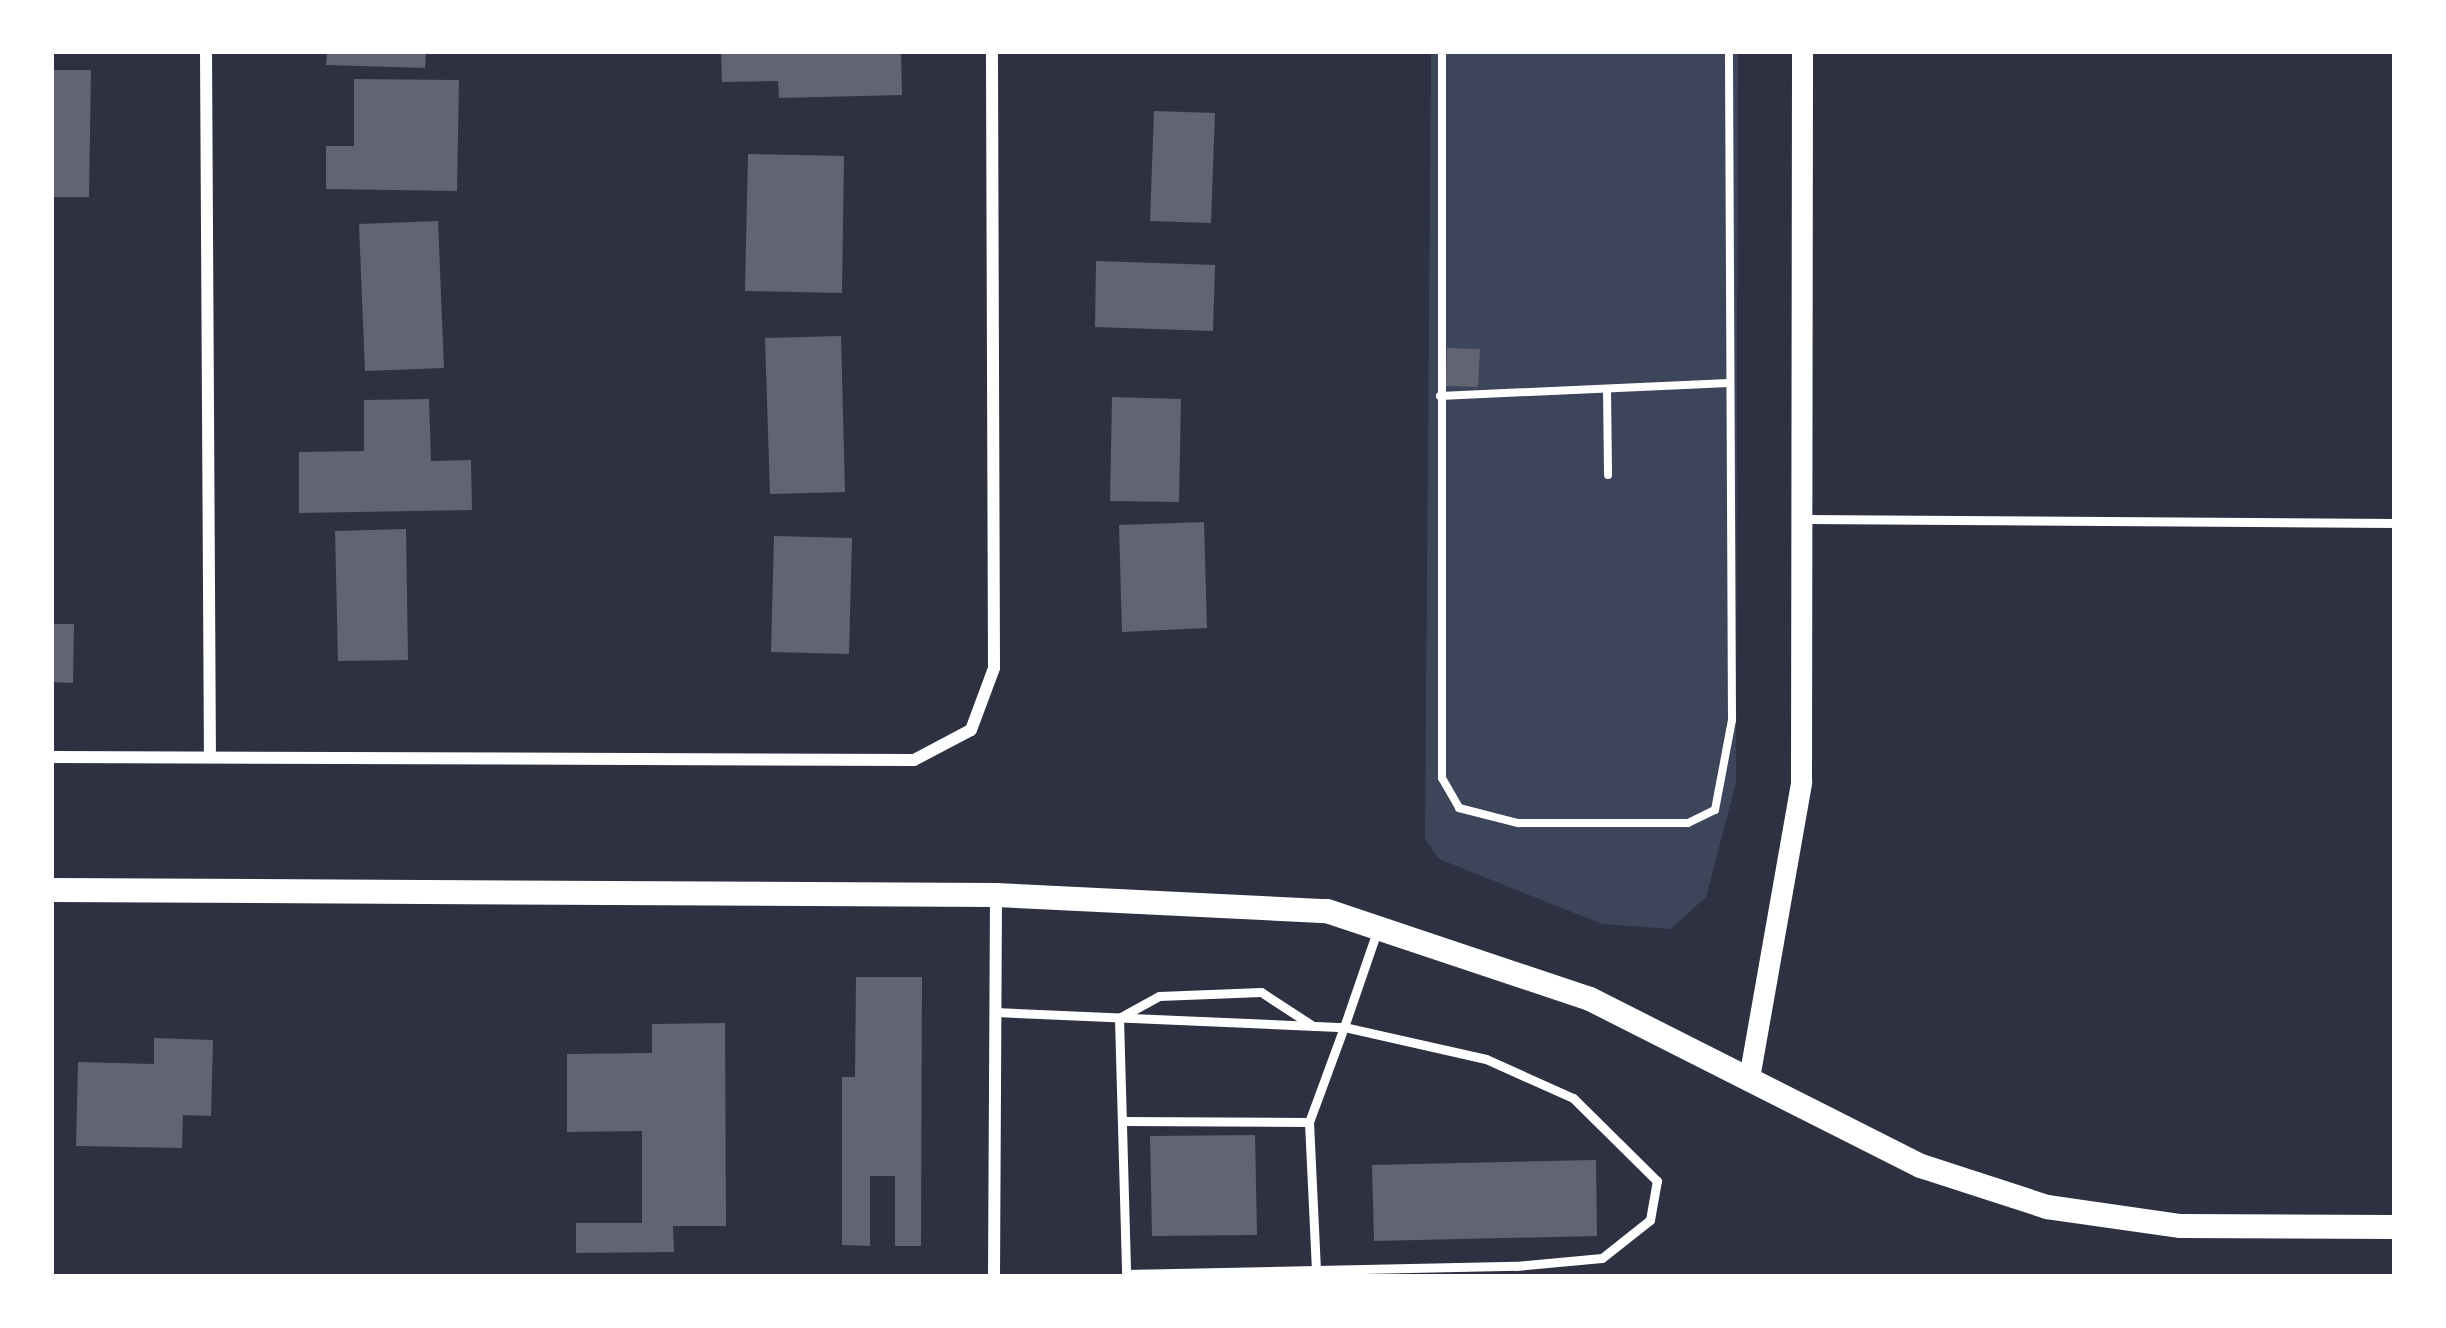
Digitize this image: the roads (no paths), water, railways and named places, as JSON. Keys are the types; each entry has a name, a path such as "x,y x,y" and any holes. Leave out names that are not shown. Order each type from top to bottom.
{"main road":[{"path":"51,890 996,895 1327,911 1590,999 1922,1166 2047,1207 2181,1226 2395,1227"}],"street":[{"path":"206,51 210,757"},
{"path":"51,758 914,760 971,730 994,668 992,51"},
{"path":"1749,1078 1801,782 1802,51"},
{"path":"994,1277 996,895"}],"lane":[{"path":"1799,519 2395,523"},
{"path":"1316,1270 1309,1121 1378,927"},
{"path":"1119,1018 1159,996 1261,992 1313,1026"},
{"path":"995,1012 1344,1027 1486,1059 1574,1098 1657,1181 1650,1220 1602,1258 1126,1274 1119,1018"},
{"path":"1122,1120 1309,1121"}]}
